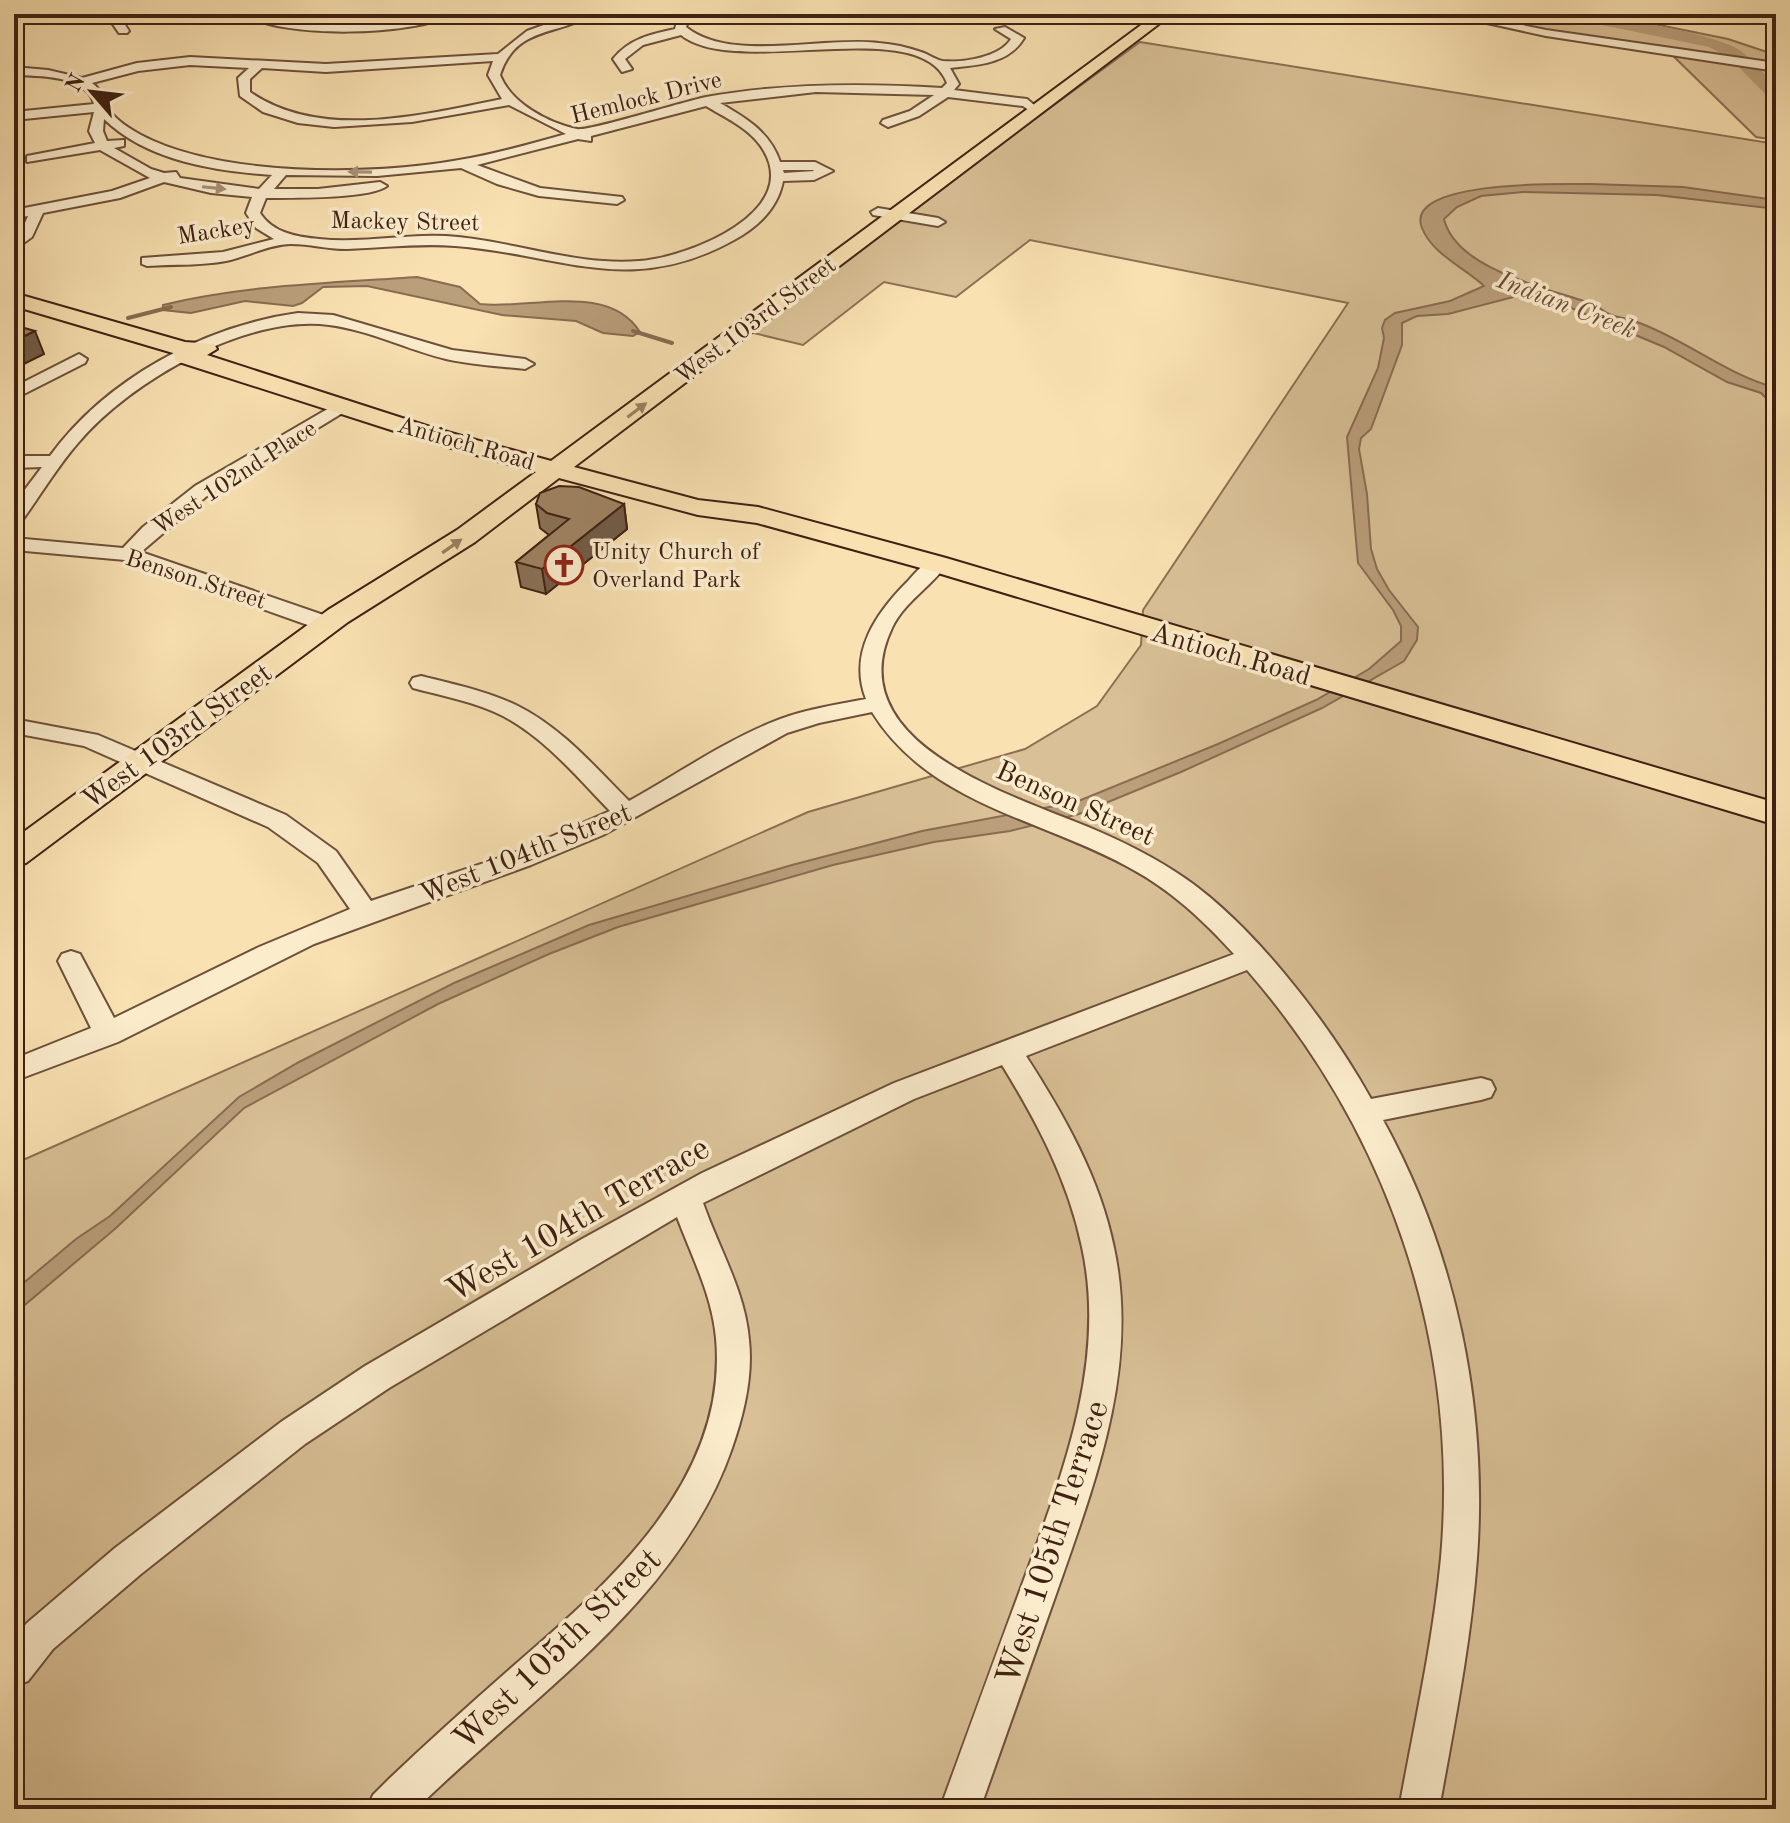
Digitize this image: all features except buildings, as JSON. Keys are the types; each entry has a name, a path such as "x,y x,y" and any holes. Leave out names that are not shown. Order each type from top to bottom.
{"main road":[{"name":"West 103rd Street","path":"332,620 373,581 552,460 888,214 1025,108 1152,18"},
{"name":"Antioch Road","path":"14,299 200,351 552,460"},
{"name":"Antioch Road","path":"200,351 343,405 552,460 734,500 758,515 937,564 1776,812"},
{"name":"West 103rd Street","path":"14,855 332,620 466,536 552,460"},
{"path":"373,581 407,575"}],"street":[{"path":"14,17 27,14"},
{"path":"112,14 123,31"},
{"path":"251,14 278,22 327,27 390,24 445,14"},
{"path":"587,14 532,34 510,48 495,67 495,81 500,91 512,101 600,144"},
{"path":"682,31 685,14"},
{"path":"721,14 755,14"},
{"path":"1102,14 1152,18"},
{"path":"1452,14 1546,33 1776,67"},
{"path":"940,65 991,57 1009,49 1018,38 1001,29"},
{"path":"626,69 619,59 627,50 645,41 682,31 697,41 733,48 836,44 880,46 913,53 940,65 953,84 943,95 911,116 888,123"},
{"path":"14,71 60,77 79,83 169,62 213,60 374,71 501,57"},
{"path":"260,64 244,78 244,93 267,109 309,119 351,122 401,120 512,101"},
{"name":"Hemlock Drive","path":"79,83 98,96 101,107 138,139 204,161 283,171 382,172 466,165 707,101 768,93 840,89 943,95 1025,108"},
{"name":"Mackey Street","path":"263,192 253,210 256,220 275,234 291,239 337,245 424,240 473,243 596,267 658,264 711,248 733,235 769,204 778,171 761,138 707,101"},
{"path":"14,116 101,107 96,130 102,146"},
{"path":"32,159 138,139"},
{"name":"Hemlock Drive","path":"102,146 129,164 164,177 205,188 263,192 365,189 449,174 466,165"},
{"path":"14,214 115,195 204,161"},
{"path":"466,165 525,190 617,200"},
{"path":"263,192 283,171"},
{"path":"14,245 27,234 37,211"},
{"path":"888,214 935,224"},
{"name":"Mackey","path":"147,261 223,257 291,239"},
{"path":"14,518 72,438 112,403 135,395 200,351 261,323 317,318 458,357 525,364"},
{"path":"14,394 79,359"},
{"name":"West 102nd Place","path":"128,554 160,521 190,500 343,405"},
{"path":"14,462 54,461"},
{"name":"Benson Street","path":"14,544 128,554 332,620"},
{"path":"879,704 870,667 880,630 892,611 937,564"},
{"path":"421,683 476,697 510,711 539,729 626,813"},
{"name":"Benson Street","path":"879,704 887,721 904,743 927,763 960,783 1120,851 1169,879 1192,898 1295,1009 1365,1112 1403,1190 1421,1240 1447,1336 1456,1398 1462,1490 1459,1556 1419,1809"},
{"name":"West 104th Street","path":"14,1070 70,1051 252,962 366,913 521,859 626,813 749,742 782,727 832,712 879,704"},
{"path":"14,726 72,734 251,807 302,837 344,878 366,913"},
{"path":"14,749 41,732"},
{"name":"West 104th Terrace","path":"14,1667 40,1636 117,1570 203,1500 293,1433 377,1377 686,1197 823,1128 1008,1051 1250,958"},
{"path":"71,961 108,1034"},
{"name":"West 105th Terrace","path":"960,1809 1083,1466 1096,1420 1105,1364 1106,1311 1099,1247 1088,1200 1046,1107 1008,1051"},
{"path":"1365,1112 1481,1089"},
{"name":"West 105th Street","path":"387,1809 631,1585 674,1533 695,1498 715,1454 728,1405 733,1342 725,1297 694,1225 686,1197"}],"shaded area":[{"path":"1461,14 1605,14 1728,39 1776,55 1776,140 1756,137 1665,48 1554,32"},
{"path":"1140,42 1776,144 1776,1809 14,1809 14,1164 808,812 1025,749 1097,706 1141,645 1143,610 1348,303 1030,240 956,297 884,282 803,345 745,331"}],"water":[{"path":"1591,184 1683,187 1776,200 1776,209 1657,195 1523,192 1481,196 1457,207 1444,219 1453,237 1467,253 1487,265 1533,285 1598,306 1611,315 1655,329 1739,374 1776,388 1776,408 1761,393 1727,382 1664,347 1552,300 1521,295 1448,314 1417,316 1402,323 1402,345 1371,429 1361,438 1359,449 1367,494 1371,549 1377,569 1418,627 1417,640 1404,661 1322,708 1079,814 1010,831 934,842 833,865 618,927 438,1004 244,1108 116,1228 14,1314 14,1291 76,1239 110,1216 239,1097 299,1062 454,983 589,925 792,865 922,831 1076,802 1316,700 1369,669 1401,641 1401,626 1393,610 1358,563 1347,437 1378,368 1385,320 1395,313 1450,301 1484,286 1433,246 1422,228 1423,212 1437,200 1491,188"},
{"path":"417,277 460,287 480,304 588,302 626,316 640,332 633,336 603,333 576,321 502,315 367,286 323,287 293,306 245,301 191,313 163,310 163,305 225,293"}],"waterway":[{"name":"Indian Creek","path":"1568,14 1714,43 1736,55 1776,96"},
{"path":"128,318 171,307"},
{"path":"633,331 672,343"}],"place":[{"name":"Unity Church of Overland Park","path":"564,565"}]}
